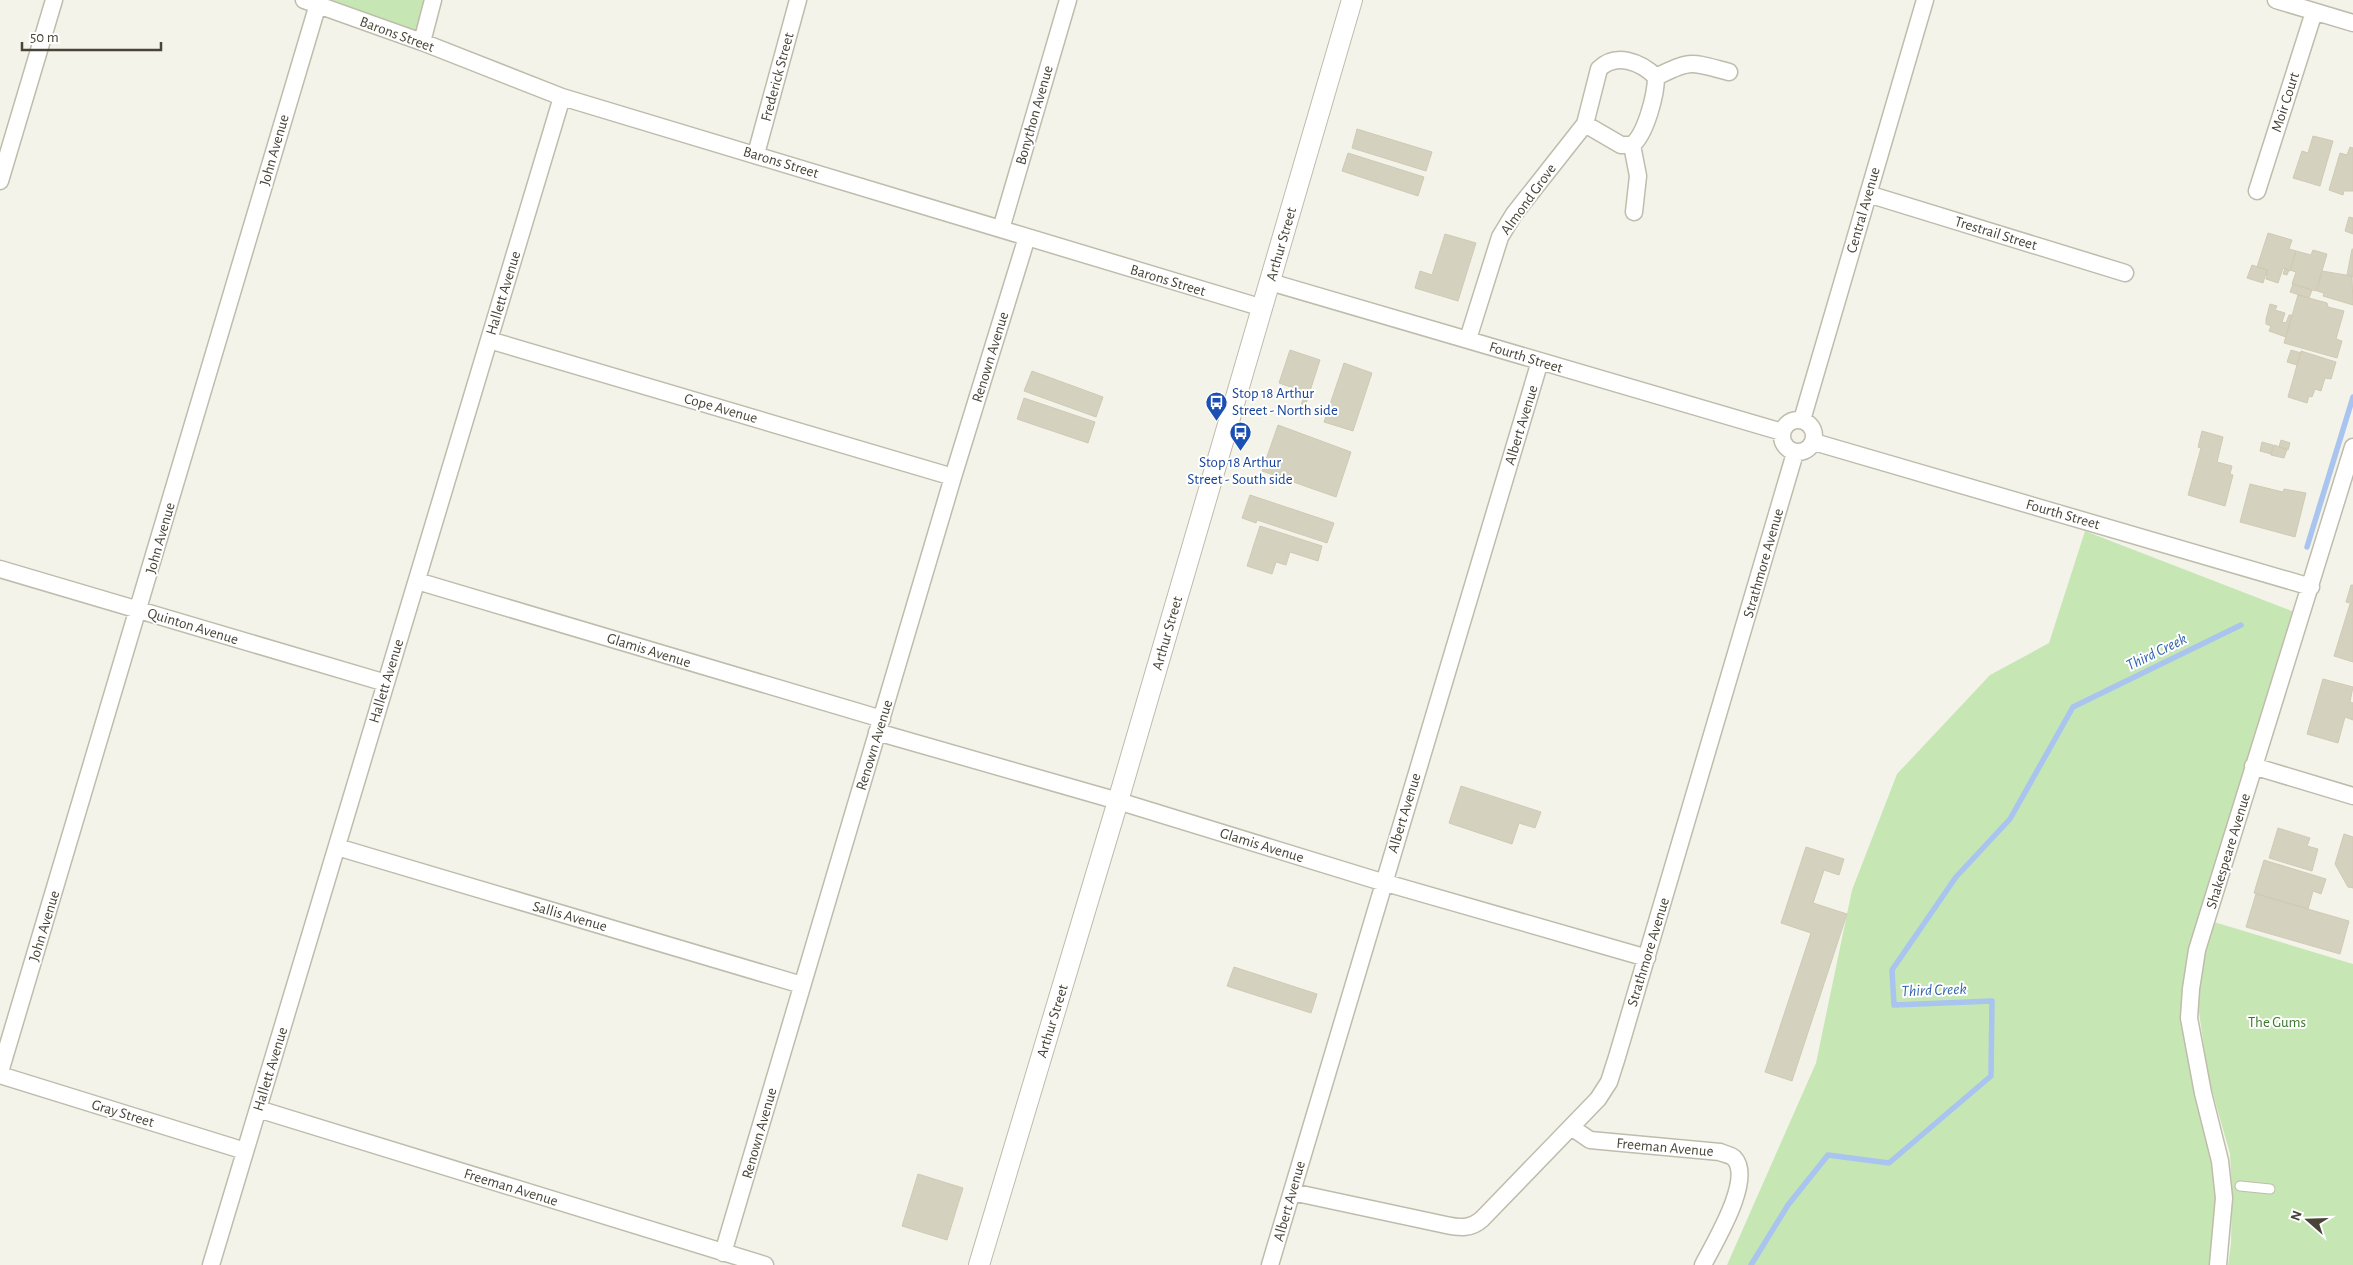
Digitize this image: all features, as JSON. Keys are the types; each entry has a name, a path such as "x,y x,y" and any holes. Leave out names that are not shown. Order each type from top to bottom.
{"street":[{"path":"0,181 54,0"},
{"path":"422,42 433,0"},
{"name":"Frederick Street","path":"756,154 798,0"},
{"name":"Bonython Avenue","path":"1001,229 1068,0"},
{"name":"Arthur Street","path":"979,1265 1118,801 1352,0"},
{"name":"Central Avenue","path":"1802,420 1925,0"},
{"path":"2276,0 2353,23"},
{"name":"Barons Street","path":"311,2 422,42 562,97 1263,308"},
{"name":"John Avenue","path":"0,1073 138,609 311,2"},
{"name":"Moir Court","path":"2257,192 2314,12"},
{"name":"Almond Grove","path":"1468,338 1500,238 1514,214 1585,124 1596,75 1605,64 1613,60 1634,63 1656,77"},
{"path":"1585,124 1621,145 1632,145 1637,141 1641,133 1655,95 1656,77 1681,64 1694,63 1729,72"},
{"name":"Hallett Avenue","path":"211,1265 562,97"},
{"path":"1632,145 1638,176 1634,212"},
{"name":"Trestrail Street","path":"1868,194 2125,273"},
{"name":"Renown Avenue","path":"723,1253 953,477 1027,237"},
{"name":"Fourth Street","path":"1270,282 1468,338 1540,362 1782,432"},
{"name":"Cope Avenue","path":"489,340 953,477"},
{"name":"Albert Avenue","path":"1270,1265 1540,362"},
{"path":"1802,420 1814,429 1814,442 1806,452 1795,453 1783,444 1782,432 1791,421 1802,420"},
{"name":"Fourth Street","path":"1814,442 2311,587"},
{"name":"Shakespeare Avenue","path":"2218,1265 2222,1241 2223,1192 2220,1161 2194,1049 2189,1018 2197,950 2353,449"},
{"name":"Strathmore Avenue","path":"1292,1192 1446,1225 1467,1227 1482,1219 1598,1100 1609,1082 1647,958 1795,453"},
{"name":"Quinton Avenue","path":"0,568 386,683"},
{"name":"Glamis Avenue","path":"416,580 1118,801 1383,882 1647,958"},
{"path":"2253,766 2353,796"},
{"name":"Sallis Avenue","path":"337,847 802,985"},
{"name":"Gray Street","path":"0,1073 245,1151"},
{"name":"Freeman Avenue","path":"258,1109 765,1265"},
{"name":"Freeman Avenue","path":"1571,1127 1590,1140 1720,1152 1734,1158 1739,1168 1741,1179 1737,1195 1703,1265"}],"lane":[{"path":"2240,1186 2270,1188"}],"green space":[{"path":"304,0 433,0 422,42"},
{"path":"2085,531 2302,615 2191,989 2220,1161 2218,1265 1727,1265 1816,1063 1852,890 1897,774 1990,675 2049,643"},
{"name":"The Gums","path":"2214,922 2353,964 2353,1265 2228,1265 2231,1244 2232,1191 2230,1154 2208,1076 2198,1005 2205,954"}],"building":[{"path":"1357,129 1432,152 1426,171 1352,148"},
{"path":"2313,136 2333,141 2320,186 2293,178 2302,151 2308,153"},
{"path":"2350,147 2353,148 2353,191 2344,191 2343,195 2329,190 2340,153 2347,155"},
{"path":"1348,153 1424,177 1418,196 1342,171"},
{"path":"2349,217 2353,218 2353,234 2345,231"},
{"path":"2268,233 2292,240 2289,249 2296,251 2290,271 2283,268 2278,283 2266,279 2267,270 2257,267"},
{"path":"1445,234 1476,243 1458,301 1415,288 1420,271 1432,275"},
{"path":"2353,249 2353,277 2347,275"},
{"path":"2313,250 2327,254 2316,291 2292,284 2296,272 2290,270 2296,251 2311,255"},
{"path":"2252,265 2267,270 2263,283 2247,278"},
{"path":"2285,268 2289,270 2287,275 2283,274"},
{"path":"2322,271 2352,276 2353,305 2323,296 2324,293 2317,291"},
{"path":"2293,284 2312,290 2309,298 2290,292"},
{"path":"2298,295 2327,303 2328,307 2344,311 2336,339 2342,341 2337,358 2284,343"},
{"path":"2270,304 2277,306 2275,310 2285,313 2282,322 2286,323 2289,315 2292,315 2286,337 2269,331 2271,326 2266,324 2266,319"},
{"path":"1290,350 1320,360 1303,413 1299,412 1305,392 1279,383"},
{"path":"2291,350 2301,353 2297,365 2287,362"},
{"path":"2301,351 2336,362 2331,379 2325,378 2321,391 2315,389 2312,397 2309,396 2307,403 2288,397"},
{"path":"1344,363 1372,373 1353,431 1324,422"},
{"path":"1032,371 1103,397 1096,417 1024,391"},
{"path":"1024,398 1095,422 1088,443 1017,419"},
{"path":"1278,425 1351,452 1336,497 1262,471"},
{"path":"2202,431 2223,437 2217,462 2232,466 2230,474 2233,475 2225,506 2188,495 2201,448 2198,447"},
{"path":"2281,440 2290,443 2288,450 2279,447"},
{"path":"2262,442 2273,445 2271,454 2260,451"},
{"path":"2274,445 2287,449 2284,458 2271,455"},
{"path":"2250,484 2283,492 2284,489 2306,493 2295,537 2240,522"},
{"path":"1250,495 1334,523 1327,543 1257,520 1256,523 1242,518"},
{"path":"1260,526 1322,546 1318,561 1290,552 1286,565 1276,562 1272,574 1247,566"},
{"path":"2351,585 2353,585 2353,604 2346,602"},
{"path":"2350,604 2353,605 2353,662 2334,656"},
{"path":"2323,679 2353,687 2350,702 2353,703 2353,720 2345,717 2338,743 2307,734"},
{"path":"1461,786 1541,812 1535,828 1519,823 1512,844 1449,823"},
{"path":"2278,828 2310,838 2307,846 2318,849 2312,871 2269,858"},
{"path":"2344,834 2353,837 2353,888 2348,887 2335,864"},
{"path":"1806,847 1844,859 1839,875 1824,870 1813,903 1847,914 1792,1081 1765,1072 1811,933 1781,923"},
{"path":"2264,860 2326,879 2321,894 2313,891 2308,909 2254,893"},
{"path":"2256,894 2349,921 2340,954 2246,927"},
{"path":"1234,967 1317,994 1311,1013 1227,986"},
{"path":"918,1174 963,1188 947,1240 902,1226"}],"waterway":[{"name":"Third Creek","path":"2307,547 2353,397"},
{"name":"Third Creek","path":"1751,1265 1788,1205 1828,1155 1889,1163 1991,1076 1992,1001 1894,1005 1892,970 1956,877 2010,819 2073,707 2241,625"}],"place":[{"name":"Stop 18 Arthur Street - North side","path":"1216,421"},
{"name":"Stop 18 Arthur Street - South side","path":"1240,452"}]}
